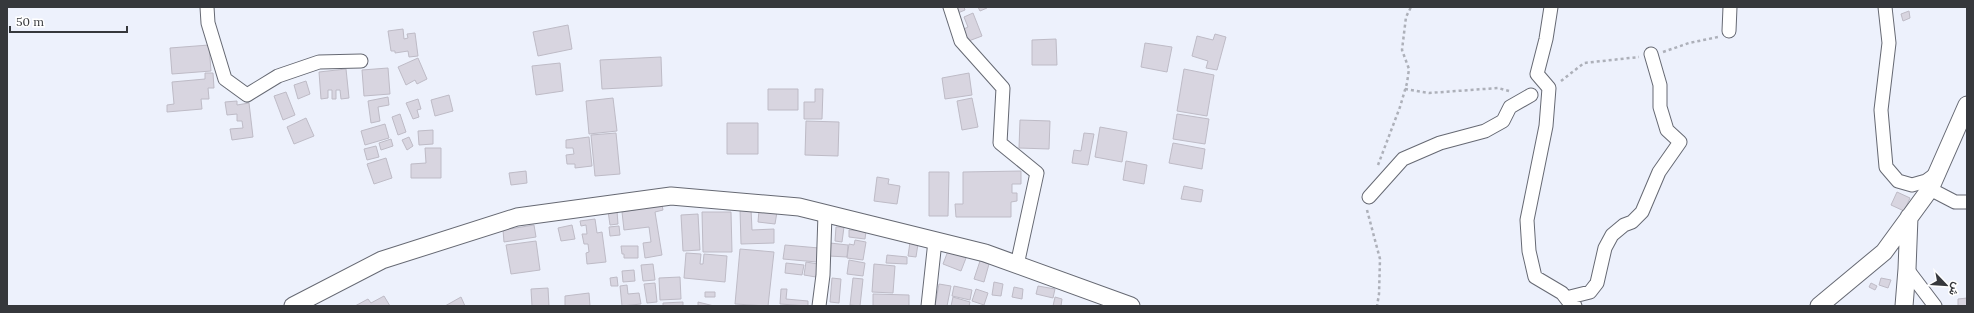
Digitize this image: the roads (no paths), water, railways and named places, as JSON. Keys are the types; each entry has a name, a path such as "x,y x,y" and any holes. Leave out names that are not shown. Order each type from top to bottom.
{"street":[{"path":"207,7 208,23 225,78 247,95 278,76 319,62 361,61"},
{"path":"950,7 961,41 1003,88 1000,143 1037,173 1017,265"},
{"path":"1551,7 1546,39 1537,74 1549,88 1546,126 1527,220 1529,251 1535,277 1562,293 1571,302 1590,292 1597,283 1605,248 1612,235 1624,225 1632,222 1642,212 1659,172 1680,142 1667,130 1660,107 1660,85 1651,54"},
{"path":"1730,7 1730,32"},
{"path":"1885,7 1889,43 1882,110 1886,167 1898,181 1912,185 1926,181 1933,181 1955,202 1967,202"},
{"path":"1369,196 1403,159 1440,143 1485,131 1504,121 1510,107 1531,95"},
{"path":"1819,306 1884,252 1933,181 1967,105"},
{"path":"293,306 382,260 517,217 671,196 799,207 985,253 1131,306"},
{"path":"819,306 823,275 825,214"},
{"path":"1904,306 1909,217"},
{"path":"928,306 935,241"},
{"path":"1907,269 1935,306"}]}
